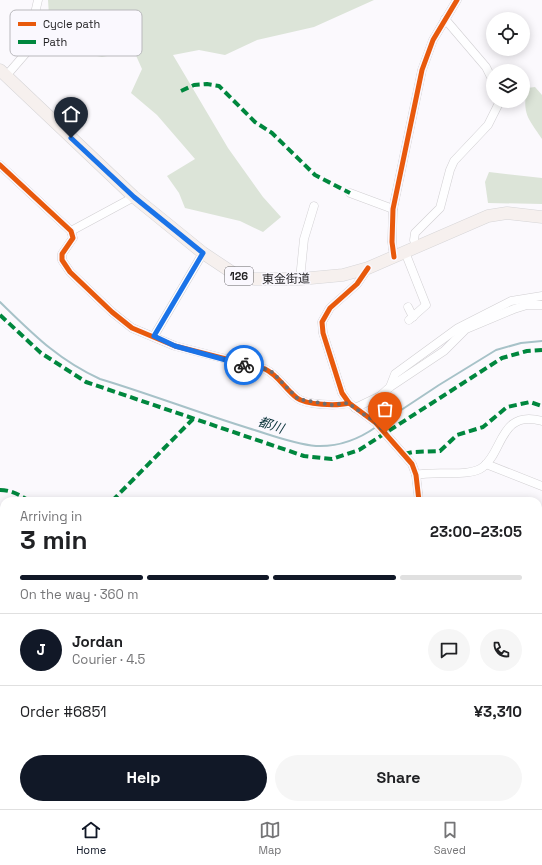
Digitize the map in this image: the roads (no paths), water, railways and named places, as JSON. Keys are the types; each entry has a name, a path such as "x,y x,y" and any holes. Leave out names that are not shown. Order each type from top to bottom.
{"highway":[{"name":"東金街道","path":"3,73 134,197 203,253 236,275 254,279 300,279 343,275 368,268 488,216 507,212 542,217"}],"street":[{"path":"36,10 38,0"},
{"path":"394,257 392,242 393,209 422,70 434,40 457,0"},
{"path":"445,19 486,67"},
{"path":"3,73 23,56"},
{"path":"416,247 414,240 416,233 440,208 450,170 454,161 488,124 496,108"},
{"path":"0,165 71,232 73,238 62,254 62,260 70,272 112,312 132,328 175,346 265,369 272,372 298,399 323,404 352,406 380,396 390,387 444,351 466,330 514,309 527,305 542,305"},
{"path":"350,193 393,209"},
{"path":"71,232 134,197"},
{"path":"300,279 304,239 314,206"},
{"path":"405,252 426,305 411,319 408,307"},
{"path":"154,336 203,253"},
{"path":"368,268 357,284 330,308 322,322 327,349 342,394 352,406 376,423 412,464 416,475 419,497"},
{"path":"390,387 395,374 458,328 511,301 542,296"},
{"path":"416,475 425,472 475,472 486,464 507,429 516,422 526,420 542,421"},
{"path":"486,464 542,486"}],"waterway":[{"name":"都川","path":"0,302 59,355 85,372 100,379 211,416 282,439 316,446 340,444 355,439 376,427"},
{"name":"都川","path":"380,424 496,350 521,343 542,341"}]}
